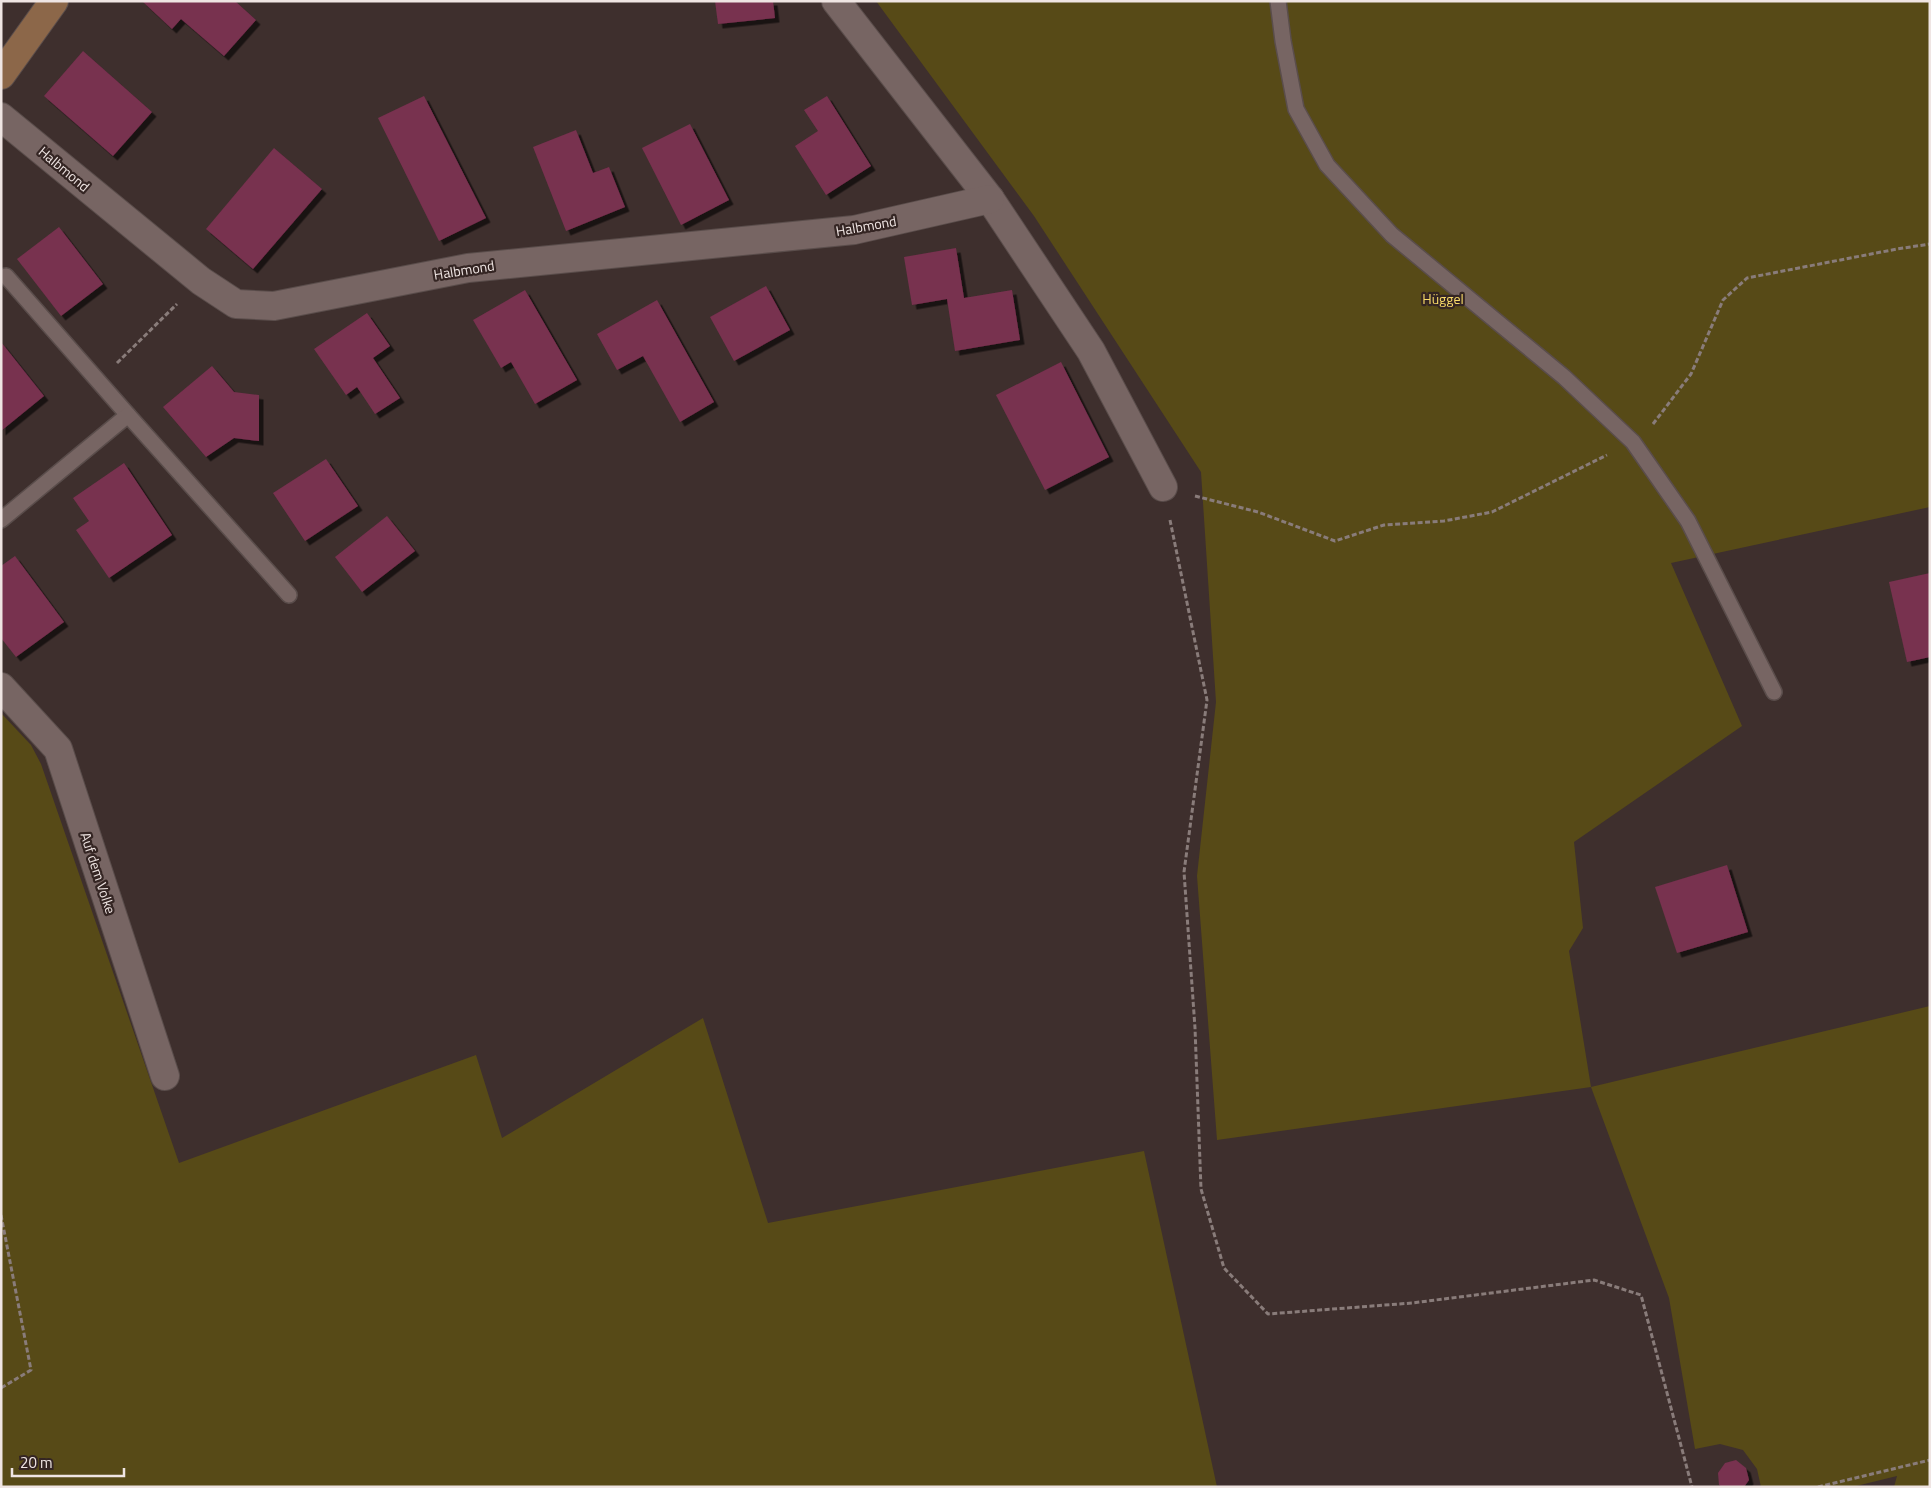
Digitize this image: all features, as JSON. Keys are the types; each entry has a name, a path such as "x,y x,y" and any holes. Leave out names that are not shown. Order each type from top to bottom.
{"street":[{"path":"1,75 54,1"},
{"path":"836,1 990,200 1091,351 1163,487"},
{"name":"Halbmond","path":"1,117 201,281 236,304 274,306 468,268 854,230 990,200"},
{"name":"Auf dem Volke","path":"1,687 58,749 165,1076"}],"lane":[{"path":"1278,1 1283,41 1296,109 1327,165 1392,235 1564,377 1634,442 1688,521 1774,692"},
{"path":"6,276 290,595"},
{"path":"1,520 128,414"}],"path":[{"path":"1692,1487 1641,1295 1594,1280 1412,1303 1268,1314 1224,1268 1201,1189 1195,1028 1184,872 1207,700 1163,487 1258,512 1335,541 1384,525 1444,521 1492,512 1634,442 1656,421 1691,374 1723,300 1747,278 1930,244"},
{"path":"98,381 201,281"},
{"path":"1,1215 31,1370 1,1388"},
{"path":"1818,1487 1930,1460"}],"green space":[{"name":"Hüggel","path":"876,1 1930,1 1930,507 1671,563 1742,726 1574,842 1583,928 1569,951 1591,1087 1217,1140 1197,876 1216,702 1201,472 1034,216"},
{"path":"1,713 31,745 41,764 179,1163 476,1055 502,1138 703,1018 768,1223 1144,1151 1217,1487 1,1487"},
{"path":"1930,1006 1930,1487 1894,1487 1897,1476 1852,1487 1761,1487 1757,1469 1743,1450 1720,1444 1695,1449 1669,1298 1591,1087"}],"building":[{"path":"142,1 235,1 256,20 224,56 181,19 172,29"},
{"path":"715,1 773,1 775,18 718,24"},
{"path":"83,51 152,112 113,156 44,96"},
{"path":"424,96 486,218 439,241 378,118"},
{"path":"827,96 871,166 826,195 795,146 818,131 804,110"},
{"path":"690,124 729,200 681,225 642,148"},
{"path":"576,130 593,173 609,167 625,207 566,231 533,147"},
{"path":"274,148 322,189 253,269 206,229"},
{"path":"59,227 103,284 61,316 17,259"},
{"path":"956,248 964,298 1012,290 1020,340 955,351 947,299 912,305 904,257"},
{"path":"766,286 790,330 734,361 710,317"},
{"path":"525,290 577,380 535,404 511,362 501,368 473,320"},
{"path":"657,300 714,402 680,422 643,356 617,370 597,334"},
{"path":"367,313 390,346 373,358 400,398 375,414 357,387 346,395 314,349"},
{"path":"1,342 44,396 1,431"},
{"path":"1061,362 1109,457 1045,490 996,395"},
{"path":"212,366 234,392 259,395 259,441 234,438 206,457 163,407"},
{"path":"326,459 358,506 305,541 273,493"},
{"path":"124,463 172,535 109,578 76,530 89,521 73,498"},
{"path":"387,516 415,551 362,592 335,557"},
{"path":"15,556 64,622 16,657 1,638 1,566"},
{"path":"1930,573 1930,657 1907,662 1889,582"},
{"path":"1727,865 1748,932 1677,953 1655,887"},
{"path":"1736,1460 1746,1468 1749,1480 1744,1487 1722,1487 1719,1485 1718,1473 1725,1463"}]}
